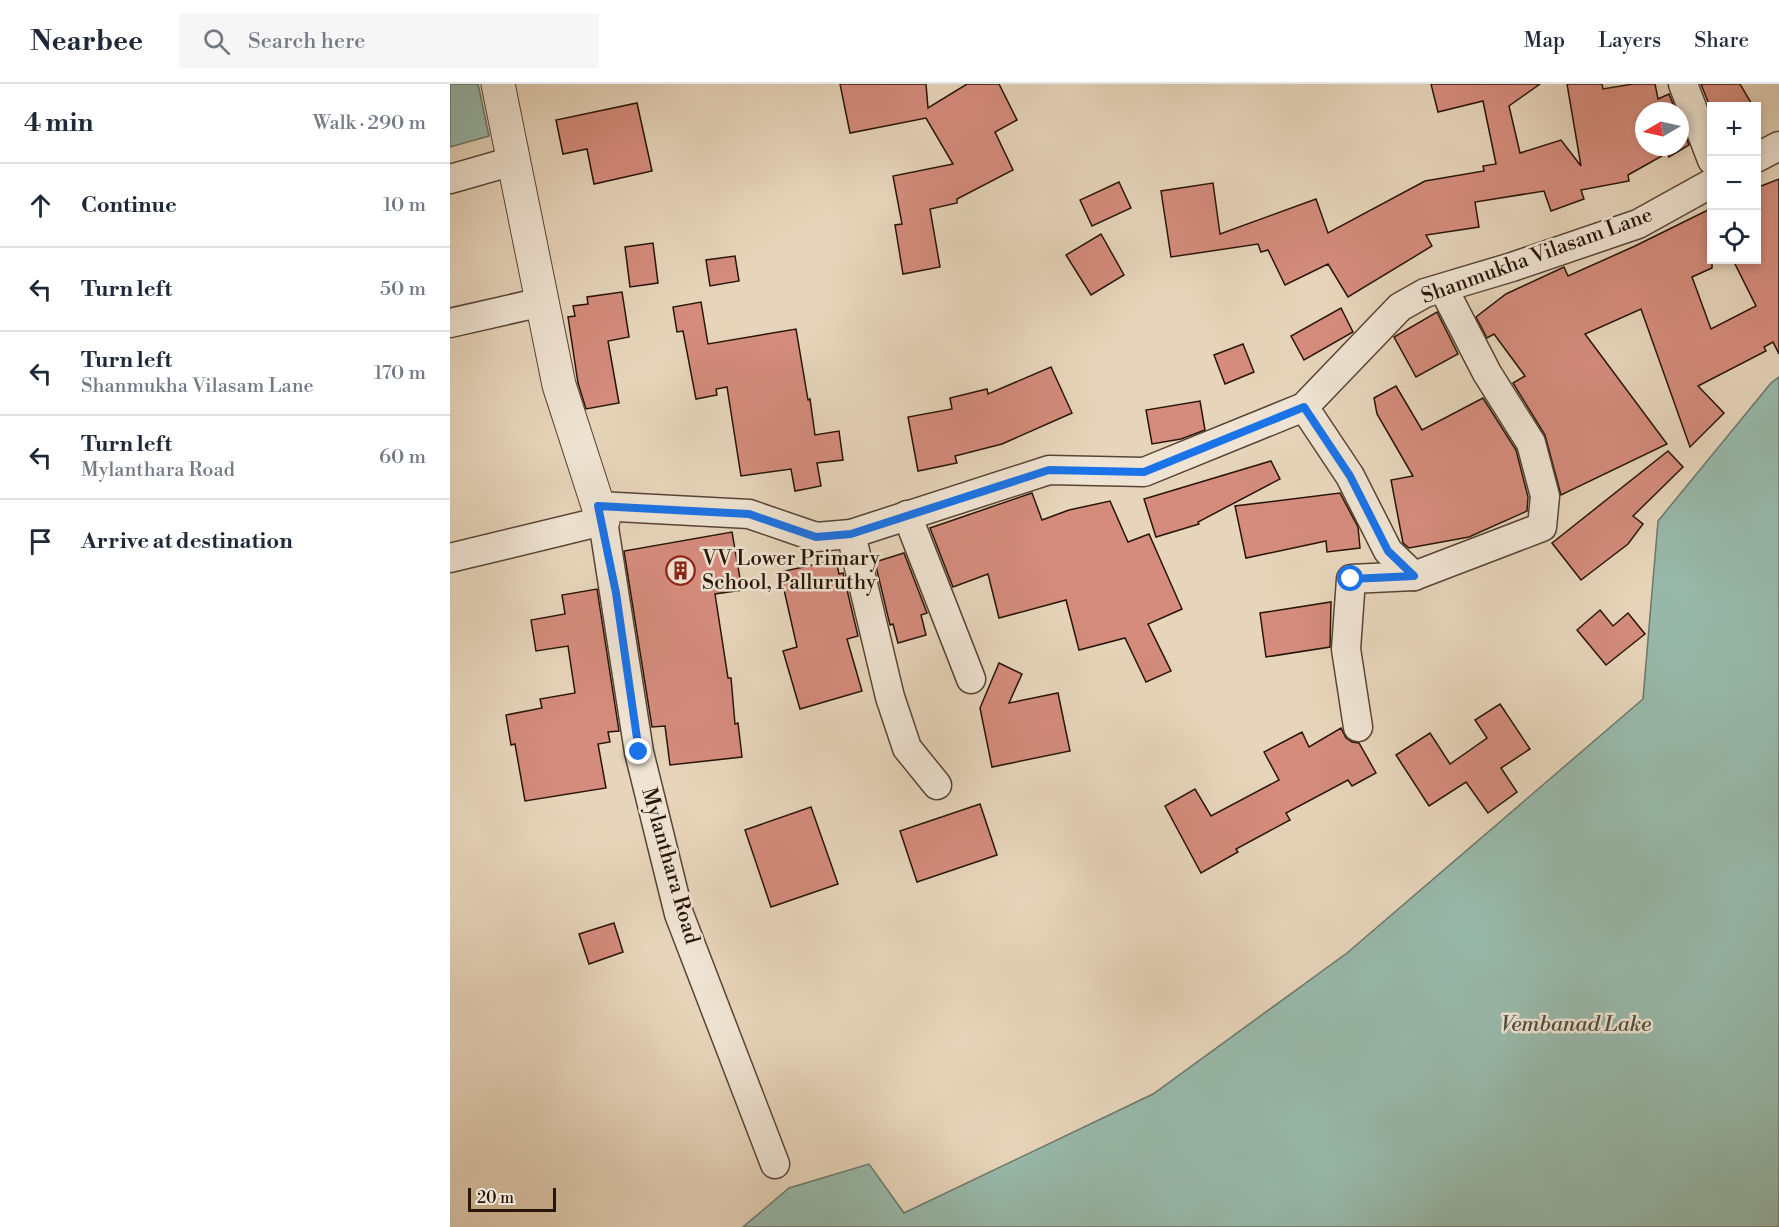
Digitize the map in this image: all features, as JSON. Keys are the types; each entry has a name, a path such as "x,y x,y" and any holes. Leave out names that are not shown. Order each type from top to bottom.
{"street":[{"path":"498,84 560,385 601,513"},
{"path":"1683,84 1710,156"},
{"path":"1760,156 1779,146"},
{"path":"450,179 513,161"},
{"name":"Shanmukha Vilasam Lane","path":"450,558 601,513 749,514 816,537 851,534 1049,470 1144,472 1304,407 1400,307 1425,293 1512,267 1638,224 1707,186"},
{"path":"1358,727 1346,649 1351,579 1414,576 1542,527 1545,496 1531,442 1487,373 1443,288"},
{"path":"450,323 542,302"},
{"path":"1304,407 1350,476 1388,551 1414,576"},
{"name":"Mylanthara Road","path":"601,513 639,752 679,914 775,1164"},
{"path":"907,515 971,679"},
{"path":"851,534 890,697 907,748 937,785"}],"water":[{"path":"450,84 478,84 489,136 450,147"},
{"name":"Vembanad Lake","path":"1779,377 1779,1227 743,1227 789,1188 869,1164 904,1213 1153,1094 1347,953 1643,699 1658,521 1771,383"}],"building":[{"path":"840,84 926,84 928,108 967,84 999,84 1017,120 995,132 1013,170 957,199 957,203 930,209 940,267 903,274 895,225 902,224 893,176 953,164 926,118 850,133"},
{"path":"1431,84 1540,84 1509,106 1520,153 1561,140 1581,166 1567,84 1602,84 1603,89 1633,84 1655,84 1658,99 1669,94 1672,102 1635,102 1635,156 1662,156 1628,175 1629,181 1581,190 1584,199 1551,211 1544,191 1475,202 1479,227 1426,235 1432,246 1348,297 1328,264 1285,285 1268,250 1261,252 1258,244 1171,257 1161,191 1213,183 1220,234 1316,199 1328,233 1425,181 1484,171 1483,166 1496,164 1483,101 1438,112"},
{"path":"1701,84 1740,84 1751,102 1708,102"},
{"path":"637,103 652,171 594,184 587,149 563,154 556,120"},
{"path":"1779,179 1779,354 1773,342 1764,347 1766,351 1698,386 1724,413 1690,447 1641,309 1585,334 1667,444 1561,495 1545,435 1513,383 1525,376 1494,334 1487,338 1476,317 1506,294 1564,267 1568,276 1707,210 1707,264 1712,264 1712,268 1692,277 1711,329 1756,306 1735,264 1761,264 1761,186"},
{"path":"1119,182 1131,208 1092,226 1080,200"},
{"path":"1101,234 1124,275 1091,295 1066,255"},
{"path":"653,243 658,283 630,287 625,247"},
{"path":"735,256 739,281 710,286 706,260"},
{"path":"622,292 629,337 608,341 619,403 586,409 578,383 568,317 575,316 573,306 588,304 587,297"},
{"path":"701,302 708,344 796,329 815,435 839,431 843,460 817,463 821,486 795,491 791,469 741,476 727,387 716,389 717,395 696,399 683,331 677,332 673,307"},
{"path":"1341,308 1353,332 1304,360 1291,336"},
{"path":"1437,312 1458,354 1416,377 1394,337"},
{"path":"1243,344 1254,372 1225,384 1214,355"},
{"path":"1051,367 1072,413 1002,444 955,456 957,463 918,471 908,417 952,409 950,398 987,389 988,394"},
{"path":"1396,386 1422,430 1483,398 1516,450 1528,497 1527,511 1469,537 1409,548 1403,543 1391,480 1413,476 1377,414 1374,398"},
{"path":"1200,401 1205,430 1181,439 1152,444 1146,410"},
{"path":"1668,451 1683,467 1633,516 1643,524 1628,544 1581,580 1552,543"},
{"path":"1271,461 1280,479 1198,522 1199,524 1156,537 1144,499"},
{"path":"1032,493 1042,520 1069,510 1110,501 1128,542 1149,534 1182,609 1148,624 1171,671 1146,682 1125,638 1079,650 1066,600 999,618 988,574 953,587 930,528"},
{"path":"1340,493 1358,527 1360,548 1327,552 1326,541 1246,558 1235,506"},
{"path":"732,532 742,590 715,594 728,678 731,678 735,724 738,723 742,757 670,765 665,726 652,727 624,551"},
{"path":"904,553 927,613 921,615 926,635 898,643 893,624 890,625 875,562"},
{"path":"836,560 839,574 843,573 858,636 847,639 862,691 800,709 783,651 797,647 780,572"},
{"path":"597,589 619,731 608,732 610,742 598,744 606,788 525,801 515,744 511,745 506,715 542,708 540,699 575,693 568,646 536,651 531,620 565,614 562,595"},
{"path":"1331,602 1330,647 1266,657 1260,613"},
{"path":"1600,610 1613,626 1628,613 1645,634 1606,665 1577,630"},
{"path":"999,663 1022,674 1009,703 1058,693 1070,751 992,767 980,708"},
{"path":"1500,704 1530,749 1501,768 1517,792 1488,813 1466,782 1429,806 1396,755 1430,733 1450,764 1487,738 1475,720"},
{"path":"1341,728 1346,738 1359,743 1376,773 1352,786 1348,780 1286,813 1290,820 1236,849 1238,852 1201,873 1165,806 1195,789 1211,816 1279,780 1264,752 1302,732 1309,747"},
{"path":"980,804 997,855 917,882 900,831"},
{"path":"811,807 838,884 771,907 745,830"},
{"path":"614,923 623,952 589,964 579,934"}],"place":[{"name":"VV Lower Primary School, Palluruthy","path":"681,571"}],"route":[{"path":"639,752 616,593 603,521 598,506 749,514 816,537 851,534 1049,470 1144,472 1304,407 1350,476 1388,551 1414,576 1351,579"}]}
